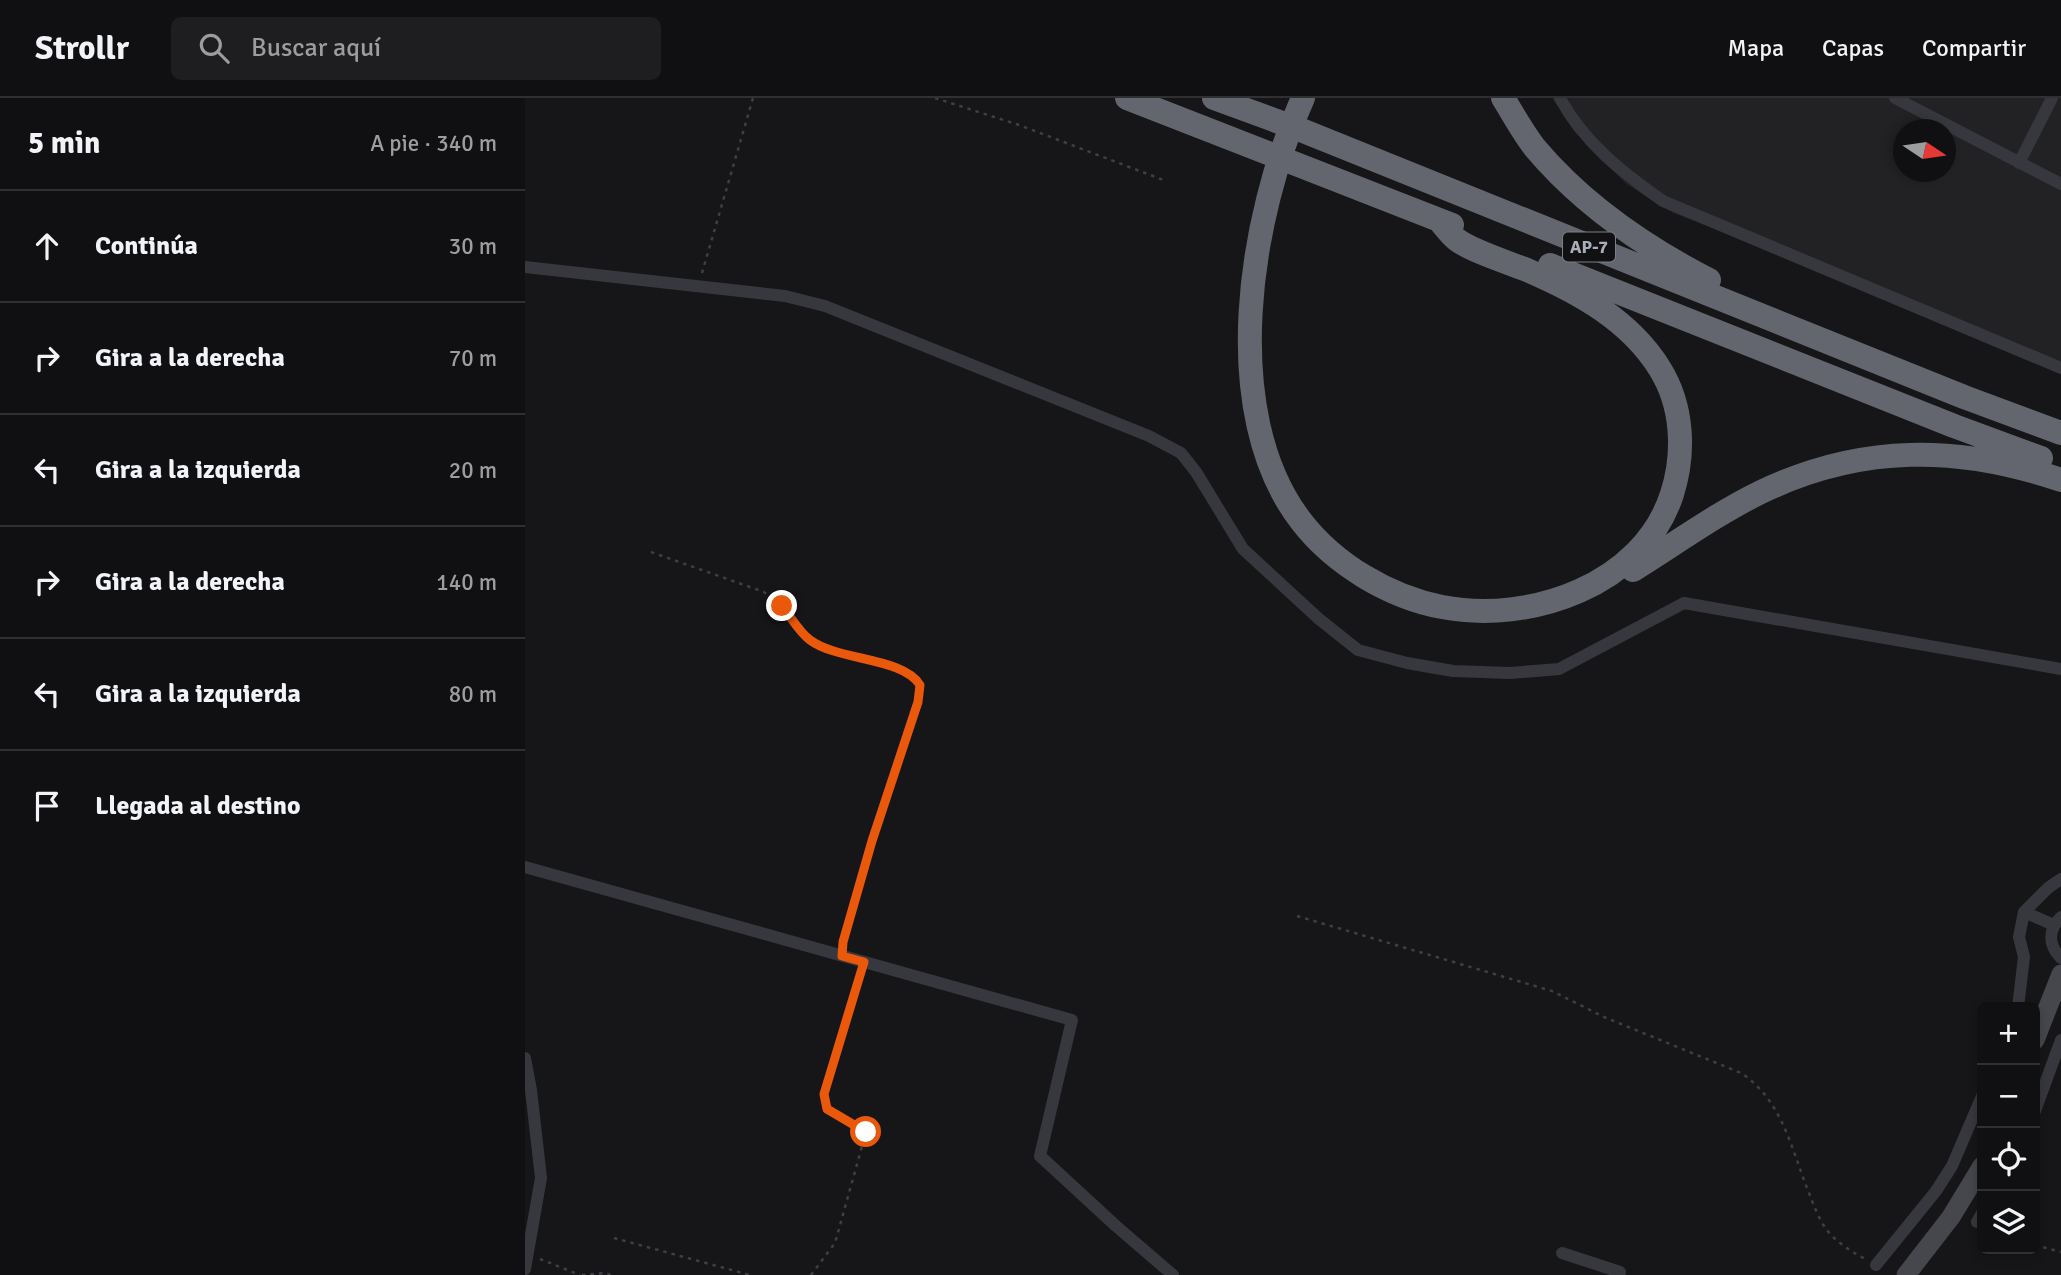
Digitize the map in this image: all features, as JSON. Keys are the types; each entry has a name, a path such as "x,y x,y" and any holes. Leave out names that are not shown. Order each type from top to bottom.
{"highway":[{"name":"AP-7","path":"1127,98 1941,421 2061,466"},
{"name":"AP-7","path":"1214,98 1301,130 1964,397 2061,433"},
{"path":"1294,98 1265,176 1244,301 1244,377 1254,441 1267,477 1295,526 1325,557 1369,588 1440,615 1514,617 1557,608 1615,581 1703,524 1760,493 1828,466 1876,456 1915,453 1960,455 2021,466 2061,480"},
{"path":"1256,238 1282,148 1303,98"},
{"path":"1503,98 1534,146 1570,186 1642,242 1727,289 1885,356 1964,397"},
{"name":"AP-7","path":"1256,238 1252,302 1252,376 1262,439 1282,491 1301,521 1324,545 1350,566 1402,595 1442,607 1478,611 1514,609 1574,593 1615,571 1644,546 1667,510 1678,475 1681,440 1675,402 1661,370 1642,344 1614,318 1585,298 1546,278 1458,241 1439,220"}],"main road":[{"path":"2040,1030 2054,1003 2061,974"},
{"path":"1906,1275 1951,1217 1977,1174"}],"street":[{"path":"1560,98 1591,142 1624,174 1663,201 2061,368"},
{"path":"1895,98 2061,184"},
{"path":"2019,163 2053,98"},
{"path":"525,267 785,296 825,306 1149,436 1181,453 1196,472 1243,548 1319,619 1358,650 1407,663 1453,671 1510,673 1559,669 1684,603 2061,669"},
{"path":"525,867 1072,1020 1039,1156 1115,1226 1174,1275"},
{"path":"2019,1002 2024,957 2019,937 2024,912 2047,888 2061,879"},
{"path":"2024,912 2058,921 2051,942 2061,958"},
{"path":"2040,1097 2061,1040"},
{"path":"525,1058 541,1178 525,1269"},
{"path":"1876,1265 1952,1166 1977,1108"},
{"path":"1562,1254 1620,1272 1619,1275"}],"path":[{"path":"695,288 700,281 753,98"},
{"path":"935,98 1019,125 1166,181"},
{"path":"651,552 764,592 782,606 809,640 826,649 896,668 915,676 920,685 918,702 846,930 842,956"},
{"path":"1297,916 1552,991 1604,1017 1741,1073 1755,1083 1783,1121 1820,1220 1846,1249 1876,1265"},
{"path":"811,1275 835,1242 866,1132 827,1109 824,1094 864,962"},
{"path":"614,1238 750,1275"},
{"path":"2040,1246 2061,1252"},
{"path":"529,1255 581,1275 611,1275"}],"shaded area":[{"path":"1552,98 2061,98 2061,374 1673,213 1626,184 1573,130"}],"route":[{"path":"782,606 809,640 826,649 887,665 915,676 920,685 918,702 872,841 843,942 842,956 864,962 824,1094 827,1109 866,1132"}]}
